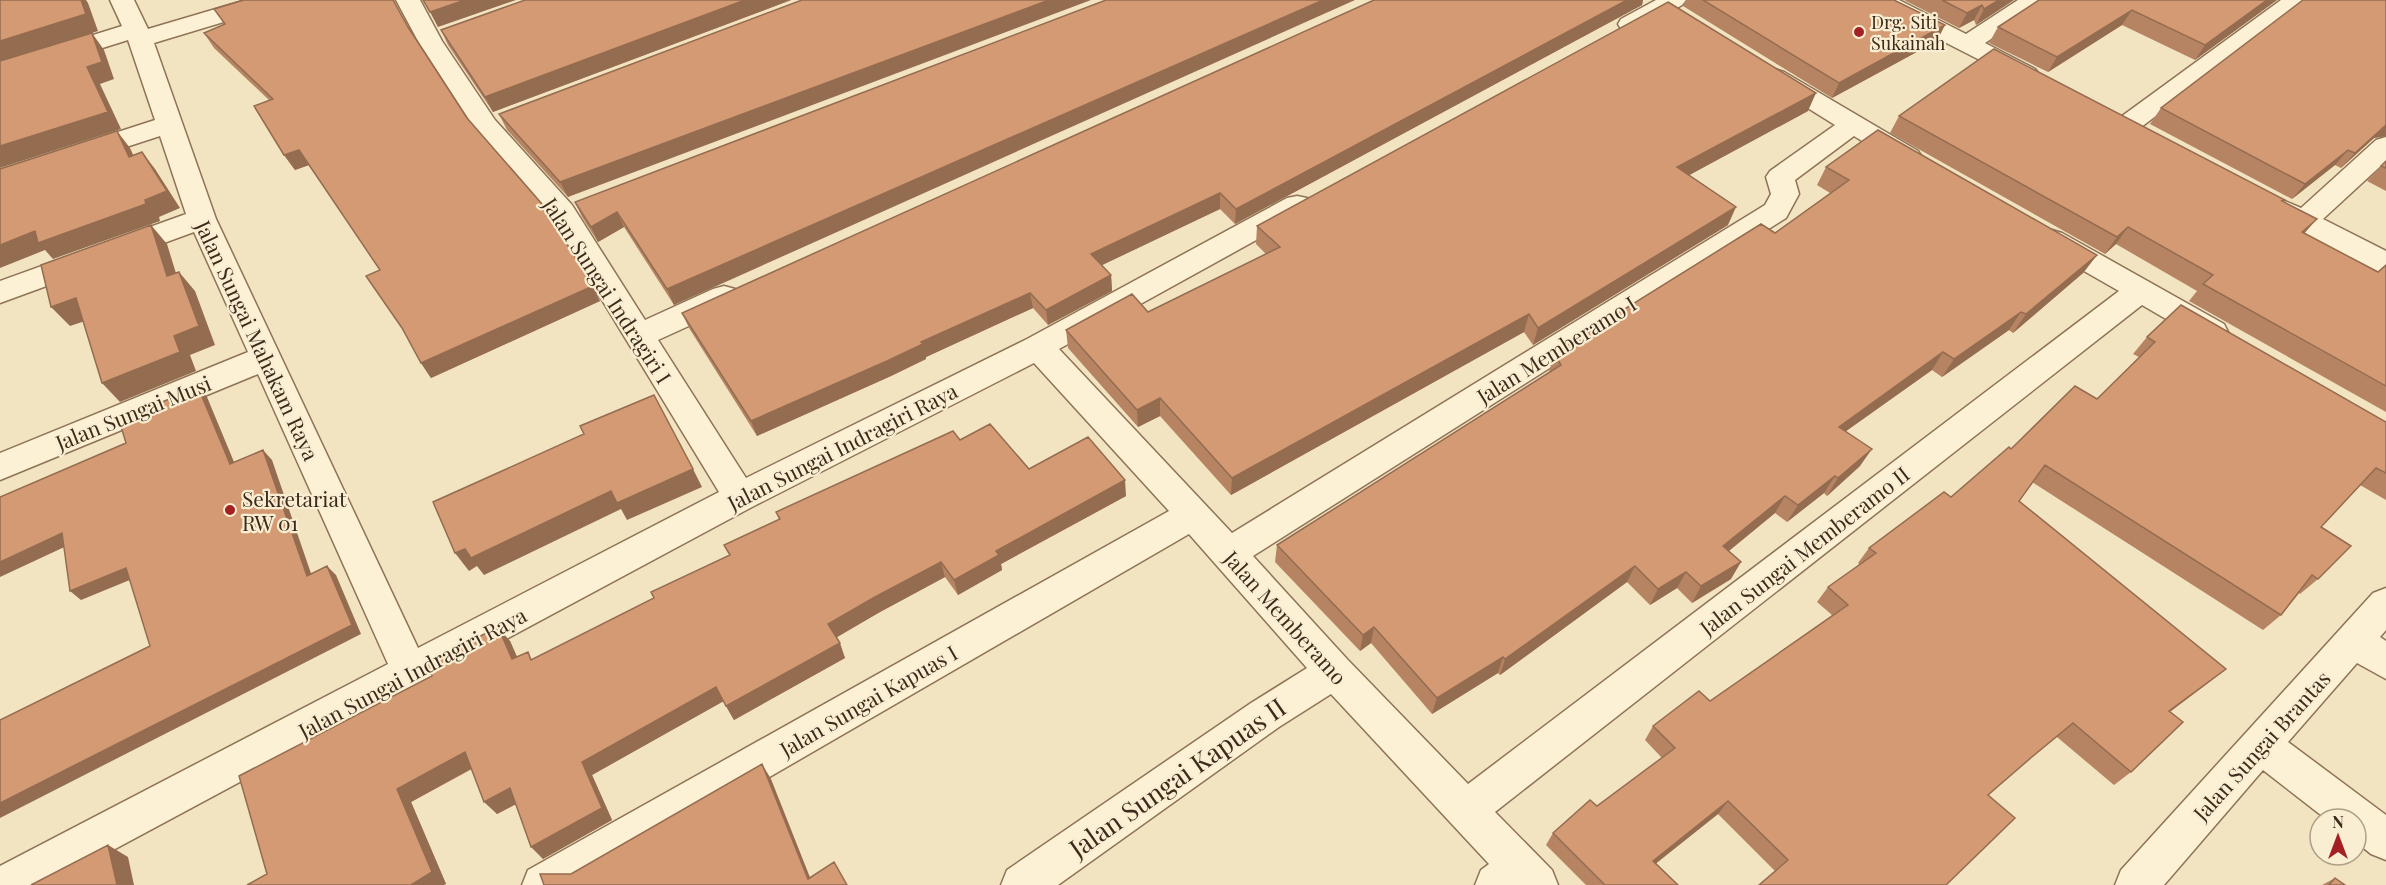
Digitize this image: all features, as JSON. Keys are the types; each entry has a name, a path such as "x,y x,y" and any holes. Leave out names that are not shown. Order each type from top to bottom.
{"street":[{"name":"Jalan Sungai Mahakam Raya","path":"122,0 138,34 202,219 411,673"},
{"path":"0,72 272,0"},
{"name":"Jalan Sungai Indragiri I","path":"408,0 440,37 497,122 573,208 640,335 740,497"},
{"path":"1880,0 2052,87"},
{"path":"1967,44 2034,0"},
{"path":"2126,125 2296,0"},
{"path":"1600,40 1668,6"},
{"path":"1752,63 1852,125 1934,172"},
{"name":"Jalan Memberamo I","path":"1230,553 1776,211 1785,194 1780,177 1852,125"},
{"path":"0,179 168,126"},
{"path":"2303,222 2386,146"},
{"path":"2251,193 2386,264"},
{"name":"Jalan Sungai Indragiri Raya","path":"6,885 411,673 740,497 1038,347 1319,194"},
{"path":"0,292 202,219"},
{"path":"2027,225 2243,349"},
{"path":"640,335 749,285"},
{"name":"Jalan Sungai Memberamo II","path":"1467,809 2141,290"},
{"name":"Jalan Memberamo","path":"1038,347 1230,553 1334,672 1467,809 1518,879"},
{"name":"Jalan Sungai Musi","path":"0,467 265,358"},
{"name":"Jalan Sungai Kapuas I","path":"543,885 1194,514"},
{"name":"Jalan Sungai Brantas","path":"2136,885 2386,604"},
{"path":"2355,640 2386,662"},
{"name":"Jalan Sungai Kapuas II","path":"1022,885 1265,715 1334,672"},
{"path":"2261,745 2386,840"}],"building":[{"path":"0,0 81,0 86,14 0,41"},
{"path":"244,0 393,0 467,118 542,204 593,286 421,363 402,328 366,276 380,270 299,150 284,155 254,106 273,99 204,33 225,24 214,9"},
{"path":"423,0 465,0 430,12"},
{"path":"525,0 745,0 485,97 441,30"},
{"path":"802,0 1049,0 560,182 499,114"},
{"path":"1106,0 1323,0 667,289 617,212 591,227 575,202"},
{"path":"1374,0 1627,0 1236,209 1220,193 1091,254 1111,275 1046,310 1030,293 921,342 923,344 887,361 751,421 682,313"},
{"path":"1703,0 1894,0 1945,25 1839,83"},
{"path":"1942,0 1999,0 1984,9 1982,5 1967,13"},
{"path":"2039,0 2267,0 2205,45 2132,10 2057,57 1998,27"},
{"path":"2303,0 2386,0 2386,125 2355,153 2348,150 2305,184 2161,108"},
{"path":"1668,2 1816,93 1677,167 1736,207 1538,328 1529,314 1232,478 1160,398 1137,410 1066,330 1132,294 1148,312 1280,247 1257,226"},
{"path":"92,33 102,62 87,67 108,112 0,146 0,61"},
{"path":"1994,49 2285,200 2282,201 2317,219 2302,232 2378,272 2386,265 2386,386 2203,284 2213,275 2128,227 2117,237 1899,116"},
{"path":"1878,130 2097,255 2026,314 2021,312 1954,359 1943,352 1839,427 1872,449 1838,478 1835,476 1798,505 1785,496 1723,546 1741,562 1701,586 1686,572 1658,589 1635,566 1505,659 1503,657 1437,698 1374,627 1363,635 1277,545 1561,365 1554,353 1761,224 1775,233 1849,180 1826,167"},
{"path":"117,131 129,157 142,152 167,191 145,200 146,204 38,243 35,231 0,245 0,169"},
{"path":"151,225 167,276 179,272 199,326 174,336 180,352 102,383 76,298 51,307 41,265"},
{"path":"2181,305 2386,422 2386,473 2376,468 2321,527 2351,546 2318,579 2312,575 2281,615 2045,465 2019,501 2226,669 2169,711 2183,722 2131,772 2073,723 1988,795 2015,818 1946,885 1759,885 1788,860 1728,801 1653,861 1678,885 1605,885 1553,833 1590,800 1597,806 1675,748 1653,726 1699,691 1710,701 1848,605 1828,587 1876,553 1869,548 1944,492 1951,497 2009,447 2011,449 2075,386 2097,399 2155,342 2147,337"},
{"path":"198,387 230,464 263,450 307,576 327,566 352,625 0,803 0,720 150,646 126,568 70,591 62,533 0,562 0,497 126,443 119,420"},
{"path":"654,395 693,469 617,503 611,491 471,558 465,549 455,553 433,502 584,434 580,426"},
{"path":"990,424 1029,469 1088,437 1125,480 996,551 999,555 954,580 941,562 875,597 828,624 840,643 726,706 716,687 582,762 602,808 531,847 510,788 484,802 465,752 397,789 432,872 411,885 247,885 267,874 239,776 432,676 427,663 498,627 512,659 528,652 531,660 654,598 651,592 730,555 724,545 780,519 776,512 953,431 960,440"},
{"path":"762,764 808,879 834,862 847,885 544,885 540,874 571,874"},
{"path":"108,845 117,885 31,885"},
{"path":"2335,878 2345,885 2329,885"}],"place":[{"name":"Drg. Siti Sukainah","path":"1859,32"},
{"name":"Sekretariat RW 01","path":"230,510"}]}
